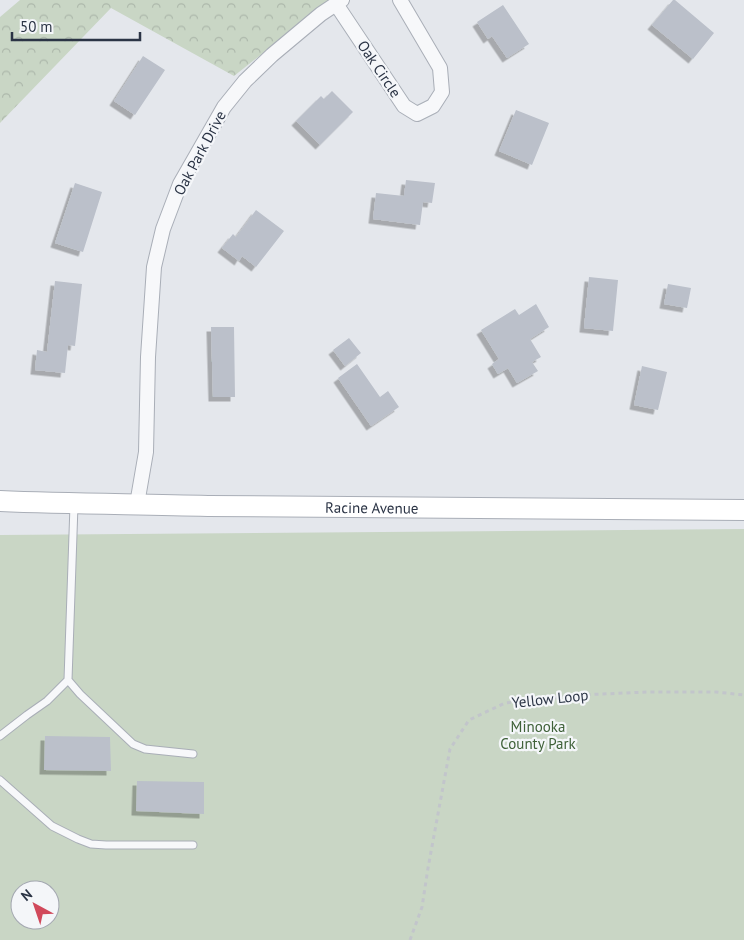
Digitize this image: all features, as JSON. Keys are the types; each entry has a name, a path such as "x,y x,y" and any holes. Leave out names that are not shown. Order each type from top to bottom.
{"main road":[{"name":"Racine Avenue","path":"0,501 374,509 744,510"}],"street":[{"name":"Oak Circle","path":"339,2 404,106 417,114 433,106 442,92 440,68 400,0"},
{"name":"Oak Park Drive","path":"137,504 146,452 148,357 154,267 163,229 180,184 224,107 245,81 272,54 339,2"}],"lane":[{"path":"74,504 68,680 80,694 133,744 145,749 193,754"},
{"path":"0,736 47,701 68,680"},
{"path":"0,780 52,826 91,844 193,845"}],"path":[{"name":"Yellow Loop","path":"410,940 422,907 450,749 469,720 506,703 580,695 647,692 716,692 744,695"}],"green space":[{"path":"20,0 330,0 234,76 111,8 0,123 0,17"},
{"name":"Minooka County Park","path":"744,529 744,940 0,940 0,535"}],"building":[{"path":"673,0 714,33 693,59 652,25"},
{"path":"503,5 529,44 507,58 492,36 488,39 477,22"},
{"path":"143,56 165,70 135,115 114,101"},
{"path":"332,91 353,112 320,145 296,121 321,96 324,99"},
{"path":"516,110 549,123 532,165 499,151"},
{"path":"406,180 435,183 432,203 423,202 420,225 373,219 376,193 404,196"},
{"path":"75,183 102,192 83,252 55,243"},
{"path":"256,210 284,231 256,267 242,256 239,261 222,248 233,234 236,237"},
{"path":"589,277 618,280 613,331 584,328"},
{"path":"55,281 82,284 75,346 68,345 65,373 35,370 37,350 47,352"},
{"path":"668,284 691,288 687,308 664,304"},
{"path":"536,304 549,327 530,339 541,357 532,362 538,371 517,383 508,368 498,374 492,364 499,359 481,330 515,309 519,315"},
{"path":"211,327 234,327 235,397 213,397"},
{"path":"349,338 361,353 345,366 333,350"},
{"path":"357,364 380,397 388,391 399,407 371,426 338,378"},
{"path":"642,366 667,372 658,410 634,405"},
{"path":"45,736 110,737 111,771 44,770"},
{"path":"137,781 204,782 204,814 136,811"}]}
